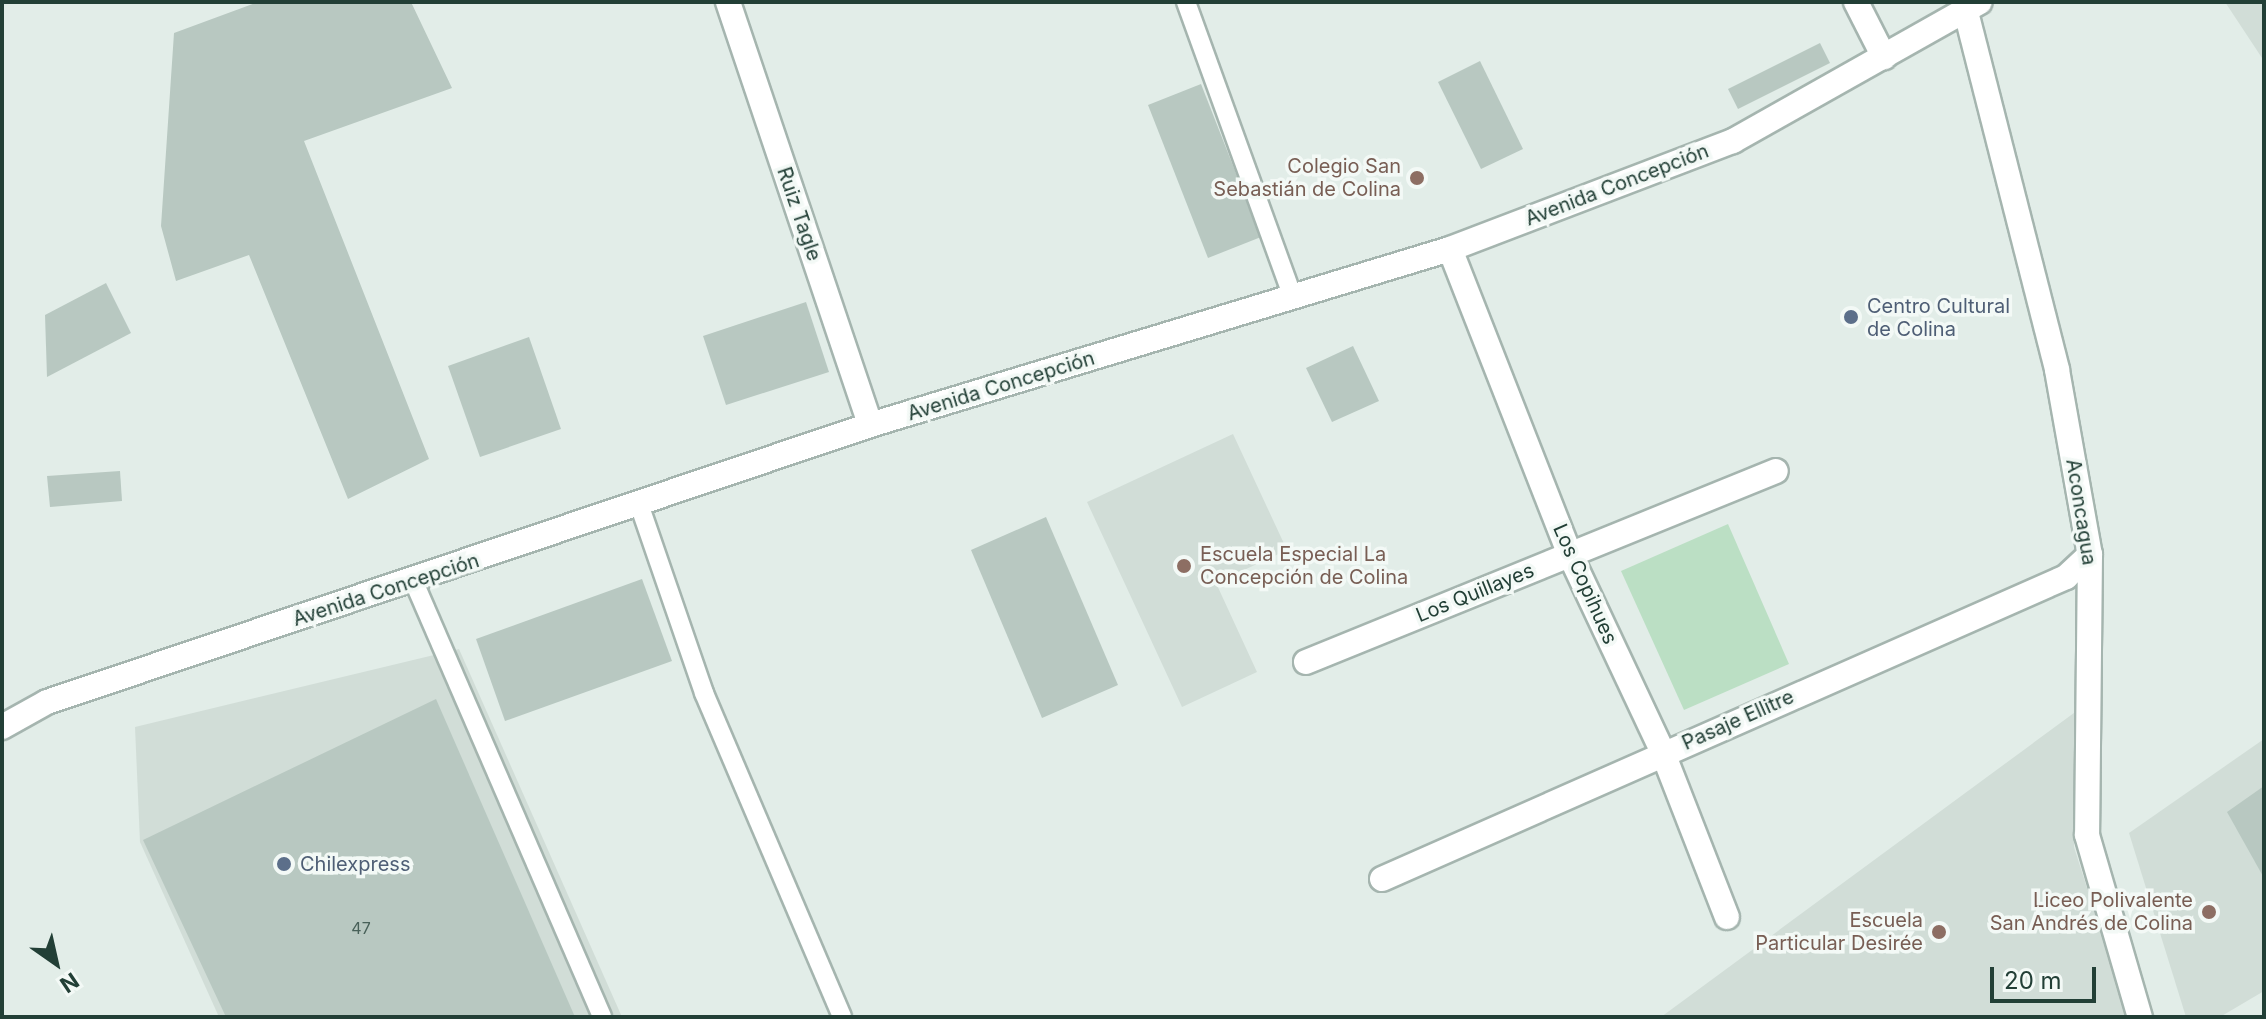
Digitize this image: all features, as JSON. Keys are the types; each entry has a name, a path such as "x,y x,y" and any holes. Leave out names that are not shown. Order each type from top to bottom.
{"street":[{"name":"Ruiz Tagle","path":"728,2 870,425"},
{"path":"1856,2 1884,57"},
{"name":"Avenida Concepción","path":"2,727 47,702 414,582 870,425 1450,249 1733,141 1973,7"},
{"name":"Aconcagua","path":"1973,7 2057,370 2090,555 2087,835 2140,1017"},
{"name":"Los Copihues","path":"1450,249 1570,555 1663,753 1727,917"},
{"name":"Los Quillayes","path":"1306,662 1776,471"},
{"name":"Pasaje Ellitre","path":"1382,879 2066,577 2090,555"}],"lane":[{"path":"1186,2 1293,297"},
{"path":"639,504 704,693 842,1017"},
{"path":"414,582 602,1017"}],"shaded area":[{"path":"2225,2 2264,2 2264,61"},
{"name":"Escuela Especial La Concepción de Colina","path":"1233,434 1287,550 1216,583 1257,672 1182,707 1087,502"},
{"path":"459,649 622,1017 219,1017 140,842 135,727"},
{"name":"Escuela Particular Desirée","path":"2078,710 2074,847 2128,1017 1661,1017"},
{"name":"Liceo Polivalente San Andrés de Colina","path":"2264,739 2264,991 2220,1017 2186,1017 2129,833"}],"green space":[{"path":"1728,524 1789,664 1684,710 1621,571"}],"building":[{"path":"258,2 411,2 452,88 304,141 429,459 348,499 249,255 176,281 161,226 174,33"},
{"path":"1820,43 1830,63 1738,109 1728,89"},
{"path":"1480,61 1523,149 1481,169 1438,82"},
{"path":"1201,84 1261,237 1208,258 1148,105"},
{"path":"106,283 131,333 47,377 45,315"},
{"path":"806,302 829,372 726,405 703,336"},
{"path":"529,337 561,429 480,457 448,366"},
{"path":"1353,346 1379,401 1332,422 1306,368"},
{"path":"120,471 122,501 50,507 47,476"},
{"path":"1046,517 1118,685 1042,718 971,550"},
{"path":"642,579 672,661 505,721 476,639"},
{"path":"436,699 575,1017 226,1017 143,840"},
{"path":"2264,786 2264,878 2227,812"}],"place":[{"name":"Colegio San Sebastián de Colina","path":"1417,178"},
{"name":"Centro Cultural de Colina","path":"1851,317"},
{"name":"Escuela Especial La Concepción de Colina","path":"1184,566"},
{"name":"Chilexpress","path":"284,864"},
{"name":"Liceo Polivalente San Andrés de Colina","path":"2209,912"},
{"name":"Escuela Particular Desirée","path":"1939,932"}]}
